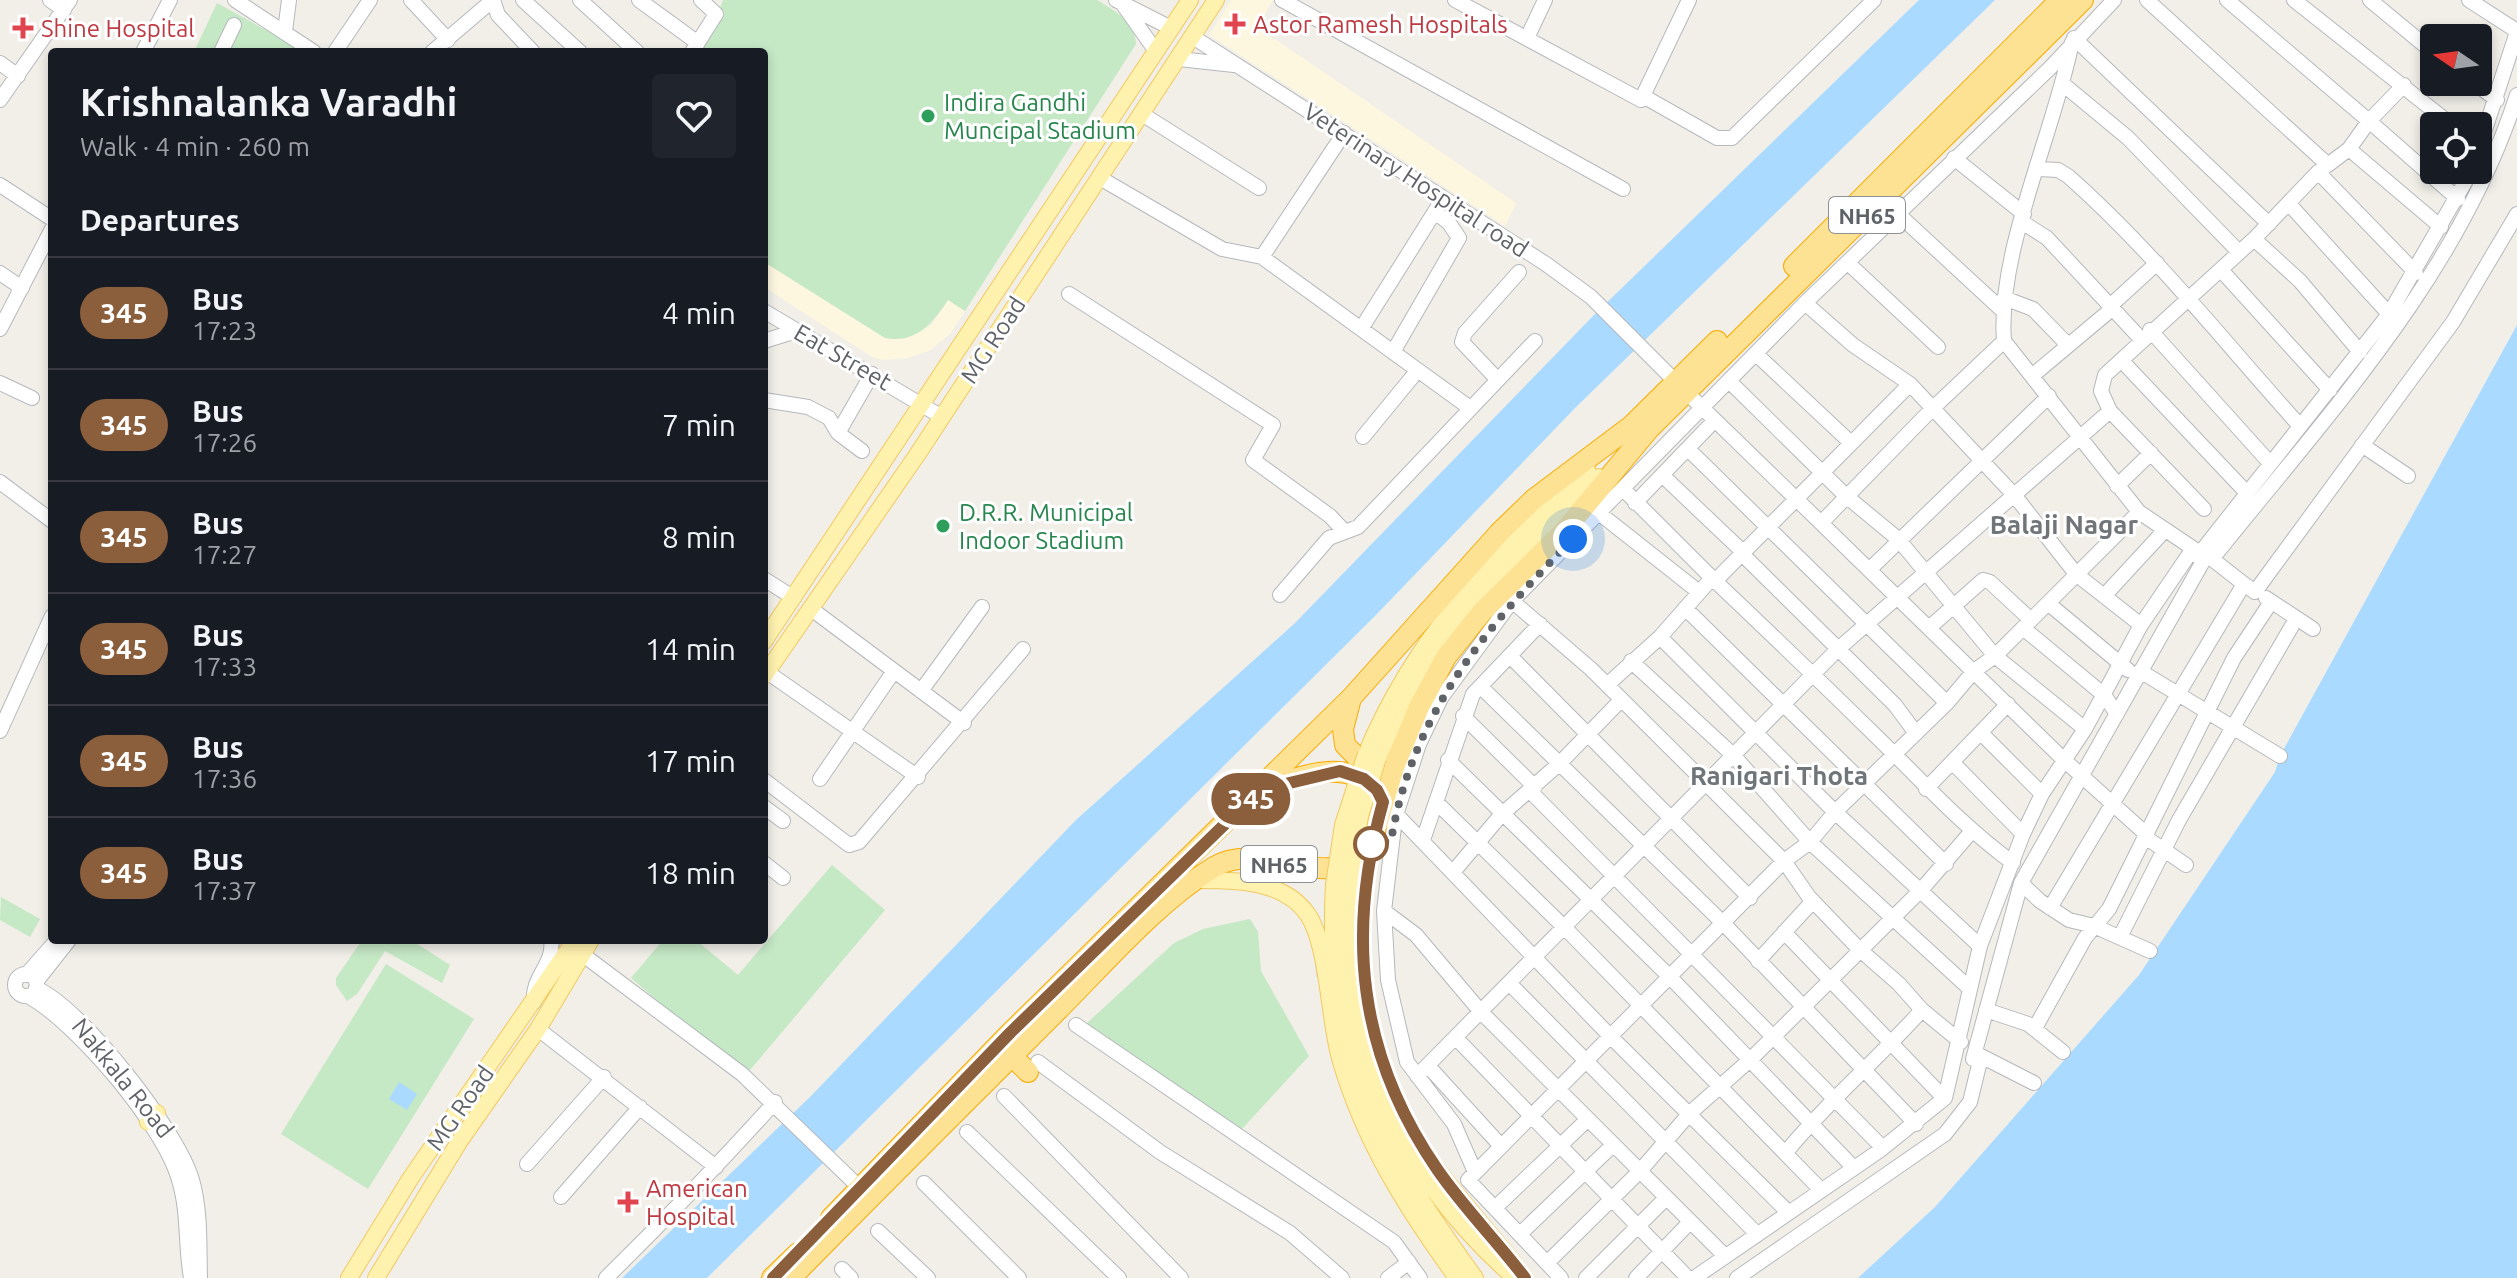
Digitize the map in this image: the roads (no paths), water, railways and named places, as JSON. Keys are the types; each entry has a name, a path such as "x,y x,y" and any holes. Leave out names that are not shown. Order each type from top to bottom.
{"highway":[{"name":"NH65","path":"1682,387 2060,0"},
{"name":"NH65","path":"791,1278 855,1184 1260,790 1351,698 1534,499 1640,427 2083,0"},
{"name":"NH65","path":"772,1278 811,1248 1149,920 1195,880 1215,867 1240,858 1321,869 1357,864 1367,858 1390,808 1379,759 1419,707 1446,657 1482,612 1565,530 1640,427"},
{"path":"1351,698 1343,729 1345,745 1358,758 1379,759"},
{"path":"1260,790 1340,771 1364,779 1390,808"},
{"path":"1201,847 1215,867"},
{"path":"1011,1055 1033,1067"}],"main road":[{"name":"MG Road","path":"768,635 1190,0"},
{"name":"MG Road","path":"768,670 942,417 1216,0"},
{"path":"1010,270 1029,283"},
{"path":"1475,1278 1385,1142 1357,1074 1343,1019 1335,963 1342,886 1343,825 1379,759 1404,675 1443,618 1483,571 1640,427"},
{"path":"1367,858 1361,931 1365,982 1379,1049 1398,1101 1438,1172 1525,1278"},
{"path":"1195,880 1259,885 1295,901 1309,915 1318,938 1340,1057 1360,1116 1396,1190 1457,1278"},
{"path":"1342,886 1358,1023 1387,1112 1418,1171 1455,1219 1515,1278"},
{"name":"MG Road","path":"349,1278 410,1179 534,1002 581,944"},
{"name":"MG Road","path":"376,1278 459,1142 538,1029 581,944"}],"street":[{"path":"0,100 67,5 50,0"},
{"path":"145,48 170,0"},
{"path":"235,0 309,48"},
{"path":"285,31 289,0"},
{"path":"338,48 370,0"},
{"path":"411,0 448,40"},
{"path":"437,48 493,0 498,15 524,48"},
{"path":"523,0 576,48"},
{"path":"580,0 633,48"},
{"path":"639,0 695,48 716,14 701,0"},
{"path":"1282,0 1623,189"},
{"path":"1528,36 1545,0"},
{"path":"1463,2 1641,100 1689,0"},
{"path":"1643,96 1717,138 1732,138 1874,0"},
{"path":"1501,1146 1423,1072 1407,1062 1381,962 1390,808 1441,698 1512,601 1805,303 2050,68 2114,0"},
{"path":"2147,0 2322,168 2416,273"},
{"path":"2227,0 2458,199"},
{"path":"2294,0 2436,112"},
{"path":"2370,0 2420,41"},
{"path":"2469,0 2517,32 2492,113"},
{"path":"1118,2 1171,28"},
{"path":"1118,2 1155,50"},
{"path":"223,48 234,25"},
{"name":"Veterinary Hospital road","path":"1193,37 1444,198 1591,297 2063,759 2163,852 2186,865"},
{"path":"2074,39 2064,85 2023,218 2003,303 2004,341 2049,396 2077,439 2139,512 2313,629"},
{"path":"2074,39 2269,224"},
{"path":"1179,59 1239,65"},
{"path":"0,63 18,76"},
{"path":"2064,85 2128,138 2239,252"},
{"path":"2204,509 2110,411 2101,384 2146,335 2254,239 2322,168 2349,149 2369,121 2404,85"},
{"path":"2206,556 2373,359 2422,289 2473,206 2517,95"},
{"path":"2492,96 2497,100"},
{"path":"1142,114 1259,188"},
{"path":"1262,257 1344,133"},
{"path":"2349,149 2441,227"},
{"path":"1954,158 2047,238 2112,307 2146,335 2269,462"},
{"path":"2039,169 2058,170 2068,176 2157,263 2186,300 2300,426"},
{"path":"1100,178 1222,249 1262,257 1470,408"},
{"path":"1976,1050 2024,878 2138,676 2246,492 2389,314 2416,273 2465,184"},
{"path":"0,185 48,216"},
{"path":"1361,329 1444,198"},
{"path":"2289,204 2389,314"},
{"path":"1393,352 1459,238 1449,223 1435,212"},
{"path":"1898,214 2003,303 2033,309 2068,345"},
{"path":"2050,908 2114,807 2180,693 2250,588 2453,322 2517,214"},
{"path":"0,329 48,237"},
{"path":"2254,239 2300,281 2360,352"},
{"path":"2032,376 2112,307 2157,263"},
{"path":"1849,264 1938,347"},
{"path":"2221,270 2330,390"},
{"path":"1497,379 1462,342 1465,333 1519,272"},
{"path":"0,273 22,288"},
{"path":"1069,294 1273,425 1251,457 1253,460 1330,516 1345,532"},
{"path":"1805,303 1853,345 1910,384 2015,496 2076,574 2141,625"},
{"name":"Eat Street","path":"768,314 942,417"},
{"path":"768,340 796,331"},
{"path":"1280,595 1329,538 1358,527 1535,341"},
{"path":"1821,523 1932,409 2004,341"},
{"path":"1756,354 1850,442"},
{"path":"2121,360 2246,492"},
{"path":"1363,437 1418,370"},
{"path":"838,433 872,374"},
{"path":"1729,381 1846,496 1898,539 1995,656 2085,729"},
{"path":"0,383 32,398"},
{"path":"1607,685 1660,637 1699,592 1910,384"},
{"path":"1869,570 2049,396"},
{"path":"768,401 808,407 829,418 838,433 862,451"},
{"path":"1423,1072 1837,650 1896,595 1928,573 2110,411"},
{"path":"1635,503 1715,420"},
{"path":"2362,445 2408,476"},
{"path":"1689,450 1868,621 1947,703"},
{"path":"2117,486 2151,453"},
{"path":"1662,475 1895,705 1915,732"},
{"path":"0,482 48,518"},
{"path":"1623,489 1895,754 1926,789 1971,832 2013,863 2050,908 2069,920 2094,926 2122,926 2150,951"},
{"path":"1561,1278 1468,1180 1529,1115 1641,1008 1784,861 1810,842 1835,812 1947,703 1974,671 1995,656 2049,604 2139,512"},
{"path":"1599,513 1699,592"},
{"path":"2104,596 2165,530"},
{"path":"1456,1038 1691,1278 1916,1124 1944,1098 1980,946 2023,834 2042,794 2085,729 2141,625 2190,553 2206,556"},
{"path":"1930,627 1986,580 2027,624 2104,695 2117,714"},
{"path":"768,582 794,598"},
{"path":"1512,601 1607,685 1706,783 1784,861 1813,901 1922,1010 1960,1029 1976,1050 1980,1061 1970,1102 1945,1134 1737,1278"},
{"path":"2035,1028 2094,926 2109,909 2234,658 2271,602"},
{"path":"2049,604 2138,676 2180,693 2280,756"},
{"path":"921,691 982,607"},
{"path":"810,608 964,723"},
{"path":"1685,608 1862,786 1946,864"},
{"path":"2122,926 2296,619"},
{"path":"1423,840 1463,716 1481,687 1512,658 1540,624"},
{"path":"0,731 48,625"},
{"path":"1660,637 1835,812 1922,889 1980,946"},
{"path":"768,783 849,845 859,842 964,723 1023,649"},
{"path":"1512,658 1750,898"},
{"path":"1631,661 1733,755 1810,842 1890,920 1968,987"},
{"path":"820,779 894,671"},
{"path":"768,676 853,730 918,777"},
{"path":"1481,687 1724,924 1801,1008 1916,1124"},
{"path":"1454,871 1501,815 1560,763 1621,700"},
{"path":"1926,789 2008,704"},
{"path":"1463,716 1882,1147"},
{"path":"1981,733 2042,794"},
{"path":"1448,760 1670,977 1853,1167"},
{"path":"1952,762 2023,834"},
{"path":"1436,802 1787,1151 1820,1189"},
{"path":"1390,808 1611,1037 1788,1212"},
{"path":"768,810 783,821"},
{"path":"1547,1263 1640,1171 1690,1113 1751,1059 1922,889 1971,832"},
{"path":"768,866 783,878"},
{"path":"1758,961 1813,901"},
{"path":"1384,911 1416,935 1481,1012 1724,1255"},
{"path":"1784,932 1944,1098"},
{"path":"28,985 54,944"},
{"path":"28,985 56,962 67,944"},
{"path":"534,1002 533,988 553,951 552,944"},
{"path":"581,944 777,1104 855,1184"},
{"name":"Nakkala Road","path":"0,981 28,985 52,996 85,1026 152,1118 193,1183 200,1278"},
{"path":"1511,985 1756,1233"},
{"path":"1787,1151 1811,1121 1866,1071 1922,1010"},
{"path":"1986,1010 2035,1028 2063,1052"},
{"path":"1076,1025 1394,1242 1420,1278"},
{"path":"538,1029 604,1077 716,1167"},
{"path":"1960,1029 1976,1050 2034,1083"},
{"path":"1033,1067 1160,1152 1290,1233 1342,1278"},
{"path":"1423,1072 1454,1124 1475,1172"},
{"path":"527,1164 604,1077"},
{"path":"1004,1096 1181,1278"},
{"path":"606,1278 777,1104"},
{"path":"561,1197 640,1107"},
{"name":"Nakkala Road","path":"152,1118 179,1176 185,1204 191,1278"},
{"path":"1496,1207 1588,1119"},
{"path":"967,1132 1119,1278"},
{"path":"1520,1234 1613,1145"},
{"path":"924,1183 1019,1278"},
{"path":"1586,1278 1666,1198"},
{"path":"1636,1278 1690,1222"},
{"path":"878,1231 928,1278"},
{"path":"1388,1278 1409,1262"}],"water":[{"path":"1919,0 1995,0 1575,408 1374,617 707,1278 622,1278 811,1096 1076,820 1294,624 1594,315"},
{"path":"2517,325 2517,1278 1858,1278 1935,1207 2139,975 2275,772 2280,756"},
{"path":"399,1082 417,1094 407,1110 389,1099"}],"tunnel":[{"path":"1316,970 1376,963"}],"place":[{"name":"Astor Ramesh Hospitals","path":"1235,24"},
{"name":"Shine Hospital","path":"23,28"},
{"name":"Indira Gandhi Muncipal Stadium","path":"928,116"},
{"name":"D.R.R. Municipal Indoor Stadium","path":"943,526"},
{"name":"American Hospital","path":"628,1202"}],"district":[{"name":"Balaji Nagar","path":"2064,524"},
{"name":"Ranigari Thota","path":"1779,775"}]}
